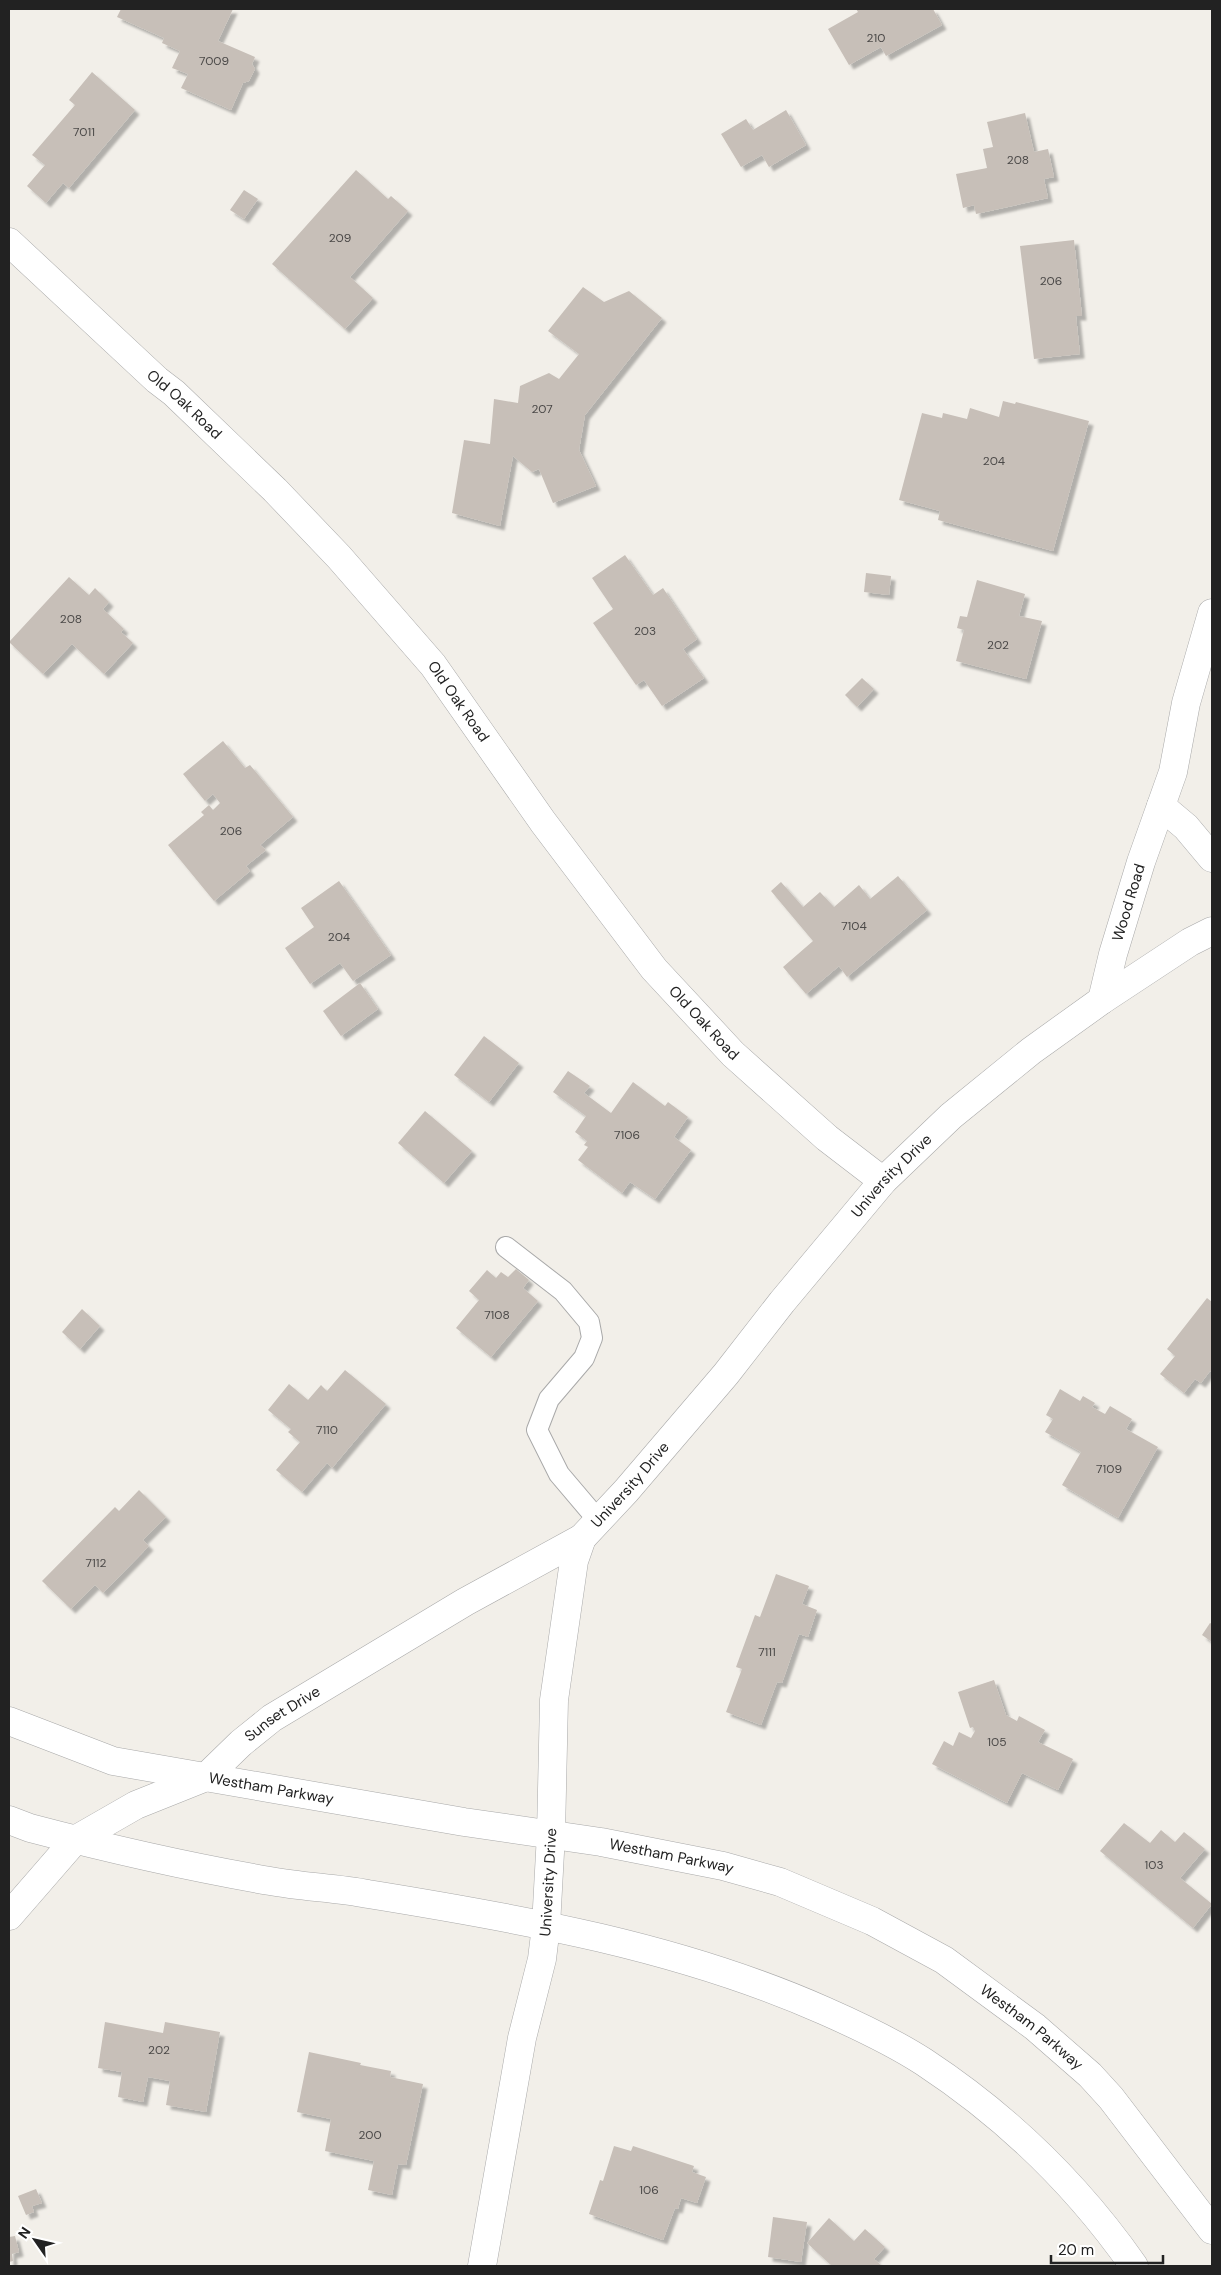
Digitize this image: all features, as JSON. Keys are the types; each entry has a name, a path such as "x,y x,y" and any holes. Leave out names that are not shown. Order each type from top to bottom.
{"street":[{"name":"Old Oak Road","path":"9,242 150,374 174,393 275,490 339,557 433,665 543,822 654,969 733,1054 827,1138 883,1181"},
{"name":"Wood Road","path":"1102,1000 1113,954 1141,862 1173,772 1186,703 1212,613"},
{"path":"1161,806 1186,827 1212,858"},
{"name":"University Drive","path":"482,2266 522,2038 542,1959 546,1926 551,1834 554,1700 574,1561 590,1529 626,1491 726,1374 782,1302 883,1181 951,1116 1031,1051 1102,1000 1190,942 1212,931"},
{"name":"Sunset Drive","path":"9,1916 75,1840 136,1806 206,1777 241,1743 272,1718 590,1529"},
{"name":"Westham Parkway","path":"9,1721 113,1761 454,1821 551,1834 723,1866 780,1882 872,1921 944,1960 1036,2027 1090,2075 1111,2098 1212,2230"},
{"path":"9,1820 75,1840 170,1863 274,1882 365,1893 546,1926 635,1946 710,1967 775,1989 870,2031 923,2061 988,2108 1062,2176 1116,2240 1134,2266"}],"lane":[{"path":"506,1247 563,1291 589,1322 592,1338 584,1358 549,1399 537,1430 590,1529"}],"building":[{"path":"121,9 233,9 218,41 255,57 252,64 255,69 249,81 243,83 231,110 181,88 188,74 172,68 180,51 162,43 164,38 117,17"},
{"path":"856,9 933,9 942,25 886,56 881,47 849,65 828,29 858,12"},
{"path":"92,72 135,110 69,188 63,183 46,203 27,186 45,165 32,155 75,105 69,100"},
{"path":"786,110 806,145 769,167 762,155 741,167 721,134 746,119 753,130"},
{"path":"1025,113 1034,152 1048,149 1054,177 1044,179 1048,198 976,214 974,205 963,208 956,174 987,168 983,149 993,147 987,122"},
{"path":"356,170 388,199 391,196 408,211 350,277 373,298 345,329 272,264"},
{"path":"244,190 258,199 244,219 230,210"},
{"path":"1074,240 1082,316 1076,316 1080,354 1034,359 1020,246"},
{"path":"583,287 604,302 629,291 662,318 585,415 579,450 596,486 553,503 539,469 532,472 513,456 500,526 452,513 464,440 490,444 494,399 518,403 520,386 549,373 559,379 579,354 548,331"},
{"path":"1003,401 1015,404 1016,402 1089,421 1053,551 938,520 940,511 899,500 922,413 942,418 943,413 967,419 970,408 999,417"},
{"path":"625,555 653,595 663,588 697,639 683,649 704,678 662,706 644,680 636,685 593,623 613,609 592,578"},
{"path":"866,573 891,576 889,595 864,592"},
{"path":"69,577 89,595 95,588 109,602 103,609 124,629 121,632 133,643 104,674 72,644 43,674 9,642"},
{"path":"977,580 1025,594 1019,616 1042,621 1026,679 956,661 964,630 957,628 960,616 967,617"},
{"path":"862,678 874,689 857,707 845,695"},
{"path":"223,741 245,768 250,765 293,817 260,845 266,850 246,866 250,871 214,901 168,845 204,815 201,812 209,805 213,810 220,803 213,794 205,801 183,774"},
{"path":"898,876 927,910 847,977 839,966 806,994 783,967 813,941 771,891 781,882 803,907 820,892 834,907 859,885 870,899"},
{"path":"339,881 391,955 353,981 340,963 310,984 285,948 314,927 301,908"},
{"path":"360,983 378,1009 341,1036 323,1011"},
{"path":"484,1036 519,1063 489,1102 454,1075"},
{"path":"568,1071 590,1086 584,1093 611,1113 633,1082 665,1106 668,1102 688,1117 674,1137 691,1150 655,1199 630,1182 622,1193 578,1160 588,1147 584,1145 587,1141 575,1132 586,1116 553,1092"},
{"path":"425,1111 472,1151 444,1183 398,1143"},
{"path":"516,1269 529,1280 523,1288 538,1301 491,1357 456,1328 479,1300 469,1291 487,1270 496,1278 501,1272 508,1277"},
{"path":"1207,1298 1212,1302 1212,1373 1210,1371 1201,1383 1195,1379 1184,1393 1160,1374 1175,1356 1167,1349"},
{"path":"82,1309 100,1326 80,1349 62,1332"},
{"path":"345,1370 386,1404 332,1468 327,1463 302,1492 276,1470 300,1442 288,1432 291,1429 268,1410 289,1384 308,1400 321,1385 327,1391"},
{"path":"1060,1389 1080,1401 1083,1396 1095,1403 1092,1407 1105,1414 1110,1406 1132,1419 1126,1429 1158,1447 1118,1518 1062,1485 1081,1452 1045,1432 1053,1419 1046,1415"},
{"path":"139,1490 166,1517 143,1540 149,1546 103,1593 95,1585 71,1609 42,1581 115,1507 119,1511"},
{"path":"776,1574 809,1586 802,1604 817,1610 808,1637 799,1634 782,1683 777,1682 761,1725 726,1712 742,1669 736,1667 755,1615 760,1617"},
{"path":"1210,1623 1212,1624 1212,1642 1202,1635"},
{"path":"994,1680 1006,1715 1017,1721 1019,1716 1045,1730 1038,1742 1073,1759 1058,1790 1022,1773 1007,1803 932,1764 944,1741 953,1746 959,1732 971,1738 975,1731 973,1727 970,1728 958,1692"},
{"path":"1124,1823 1150,1843 1161,1830 1175,1842 1184,1832 1205,1849 1180,1878 1212,1904 1193,1928 1100,1851"},
{"path":"105,2022 163,2033 165,2022 220,2032 206,2112 166,2105 170,2081 148,2077 143,2102 118,2097 122,2072 98,2068"},
{"path":"309,2052 391,2071 390,2077 423,2084 406,2165 398,2164 392,2195 368,2190 374,2161 325,2151 331,2119 297,2112"},
{"path":"614,2146 631,2151 633,2146 694,2166 692,2172 706,2177 697,2203 681,2198 678,2209 675,2208 663,2240 589,2214 600,2180 603,2181"},
{"path":"36,2189 42,2203 32,2206 34,2212 26,2215 18,2196"},
{"path":"773,2217 807,2222 801,2262 768,2257"},
{"path":"829,2218 854,2241 865,2229 885,2247 874,2259 882,2266 832,2266 807,2243"},
{"path":"15,2236 19,2252 12,2254 13,2261 9,2262 9,2237"}]}
